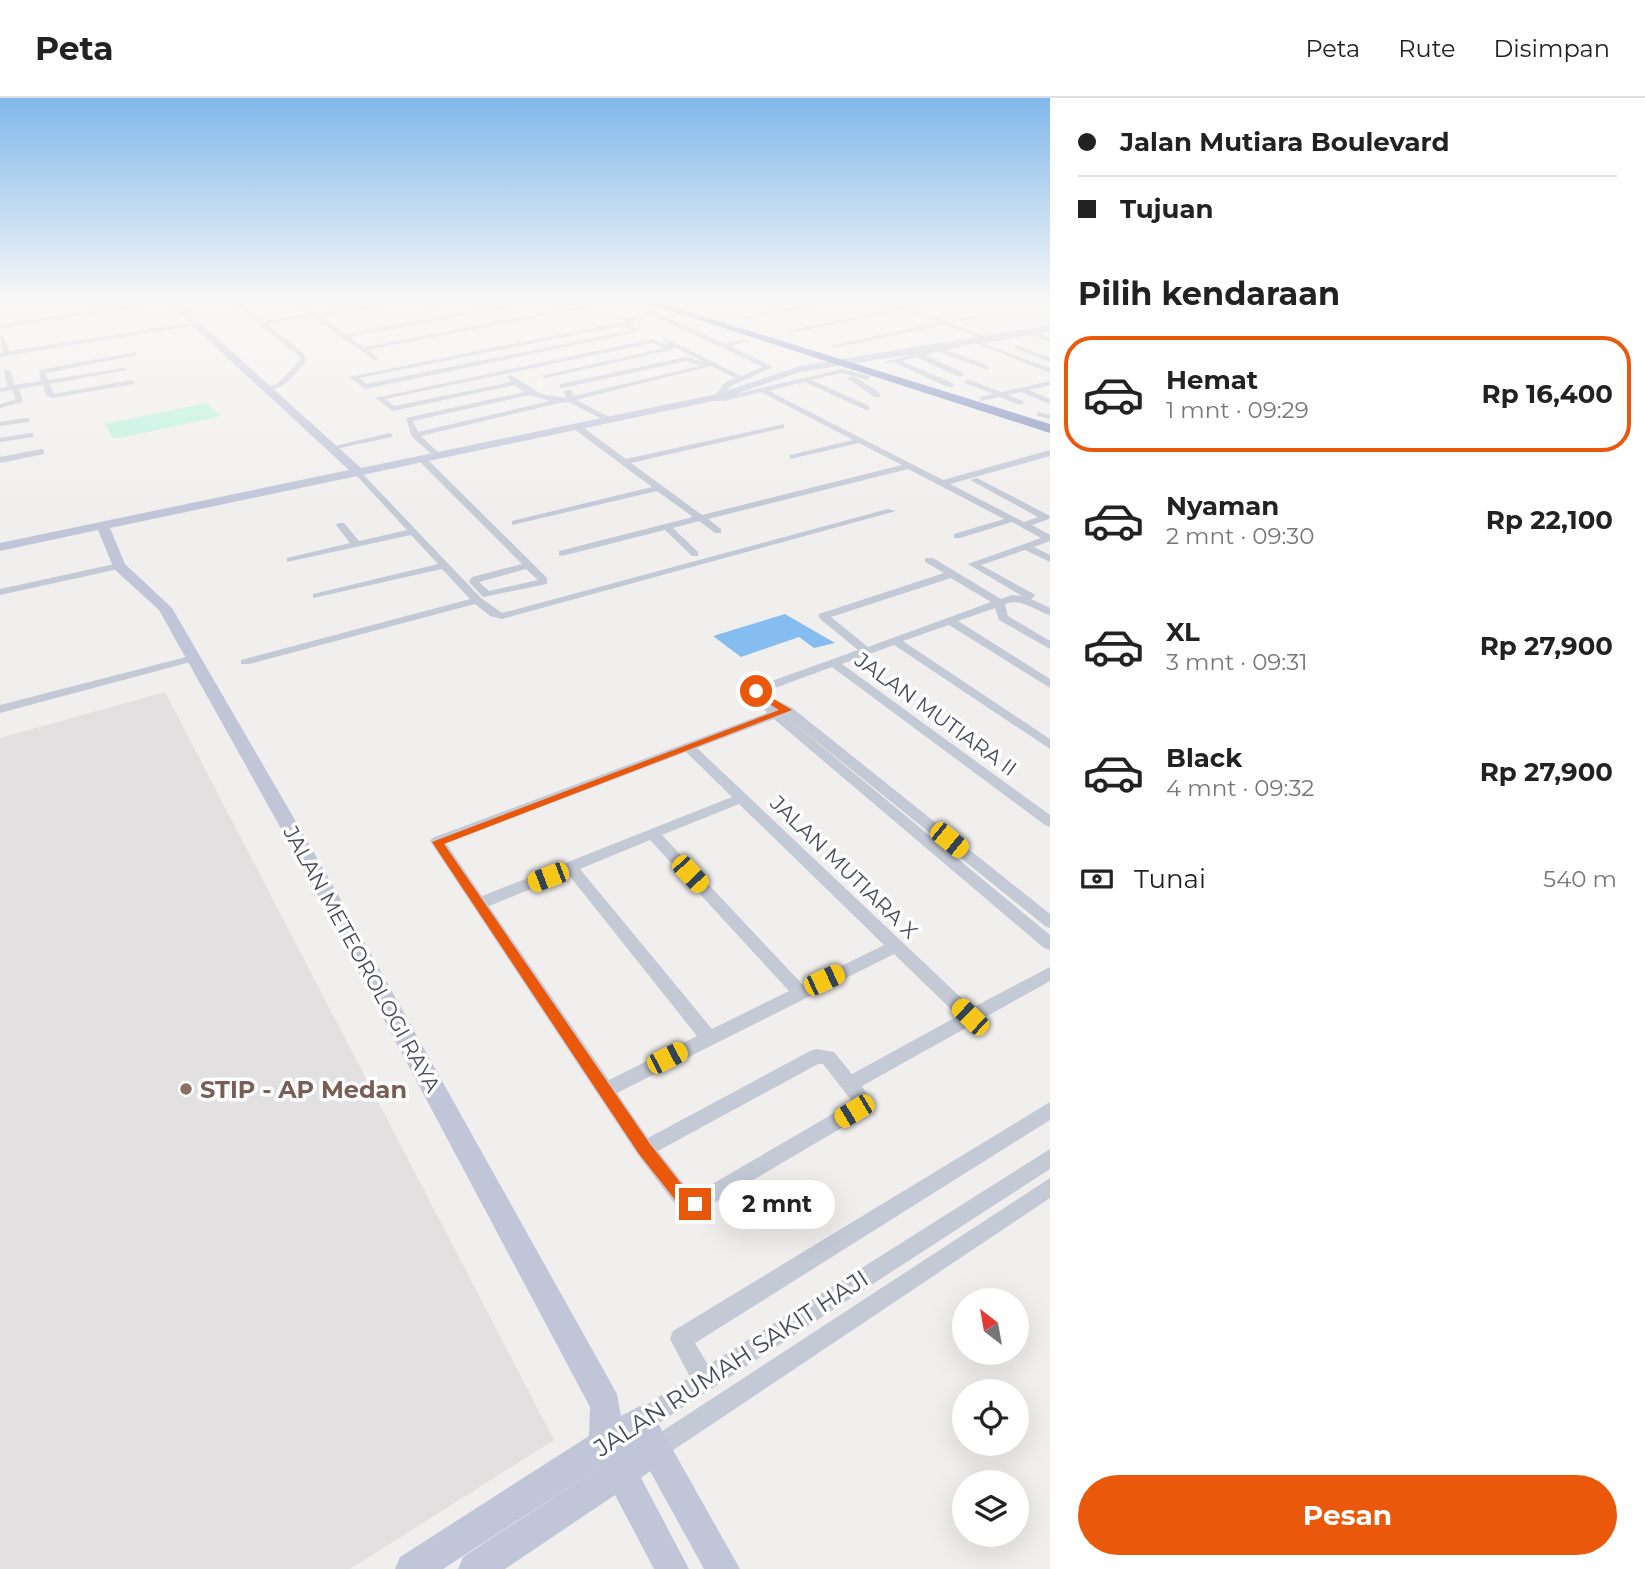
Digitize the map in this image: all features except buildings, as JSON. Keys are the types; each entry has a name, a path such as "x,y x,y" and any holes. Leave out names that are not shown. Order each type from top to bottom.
{"highway":[{"path":"862,369 1050,427"},
{"path":"868,369 1050,427"}],"street":[{"path":"53,369 42,372 53,396 131,382"},
{"path":"245,369 358,472 477,600 494,614 505,616 891,511"},
{"path":"267,389 278,387 295,369"},
{"path":"395,369 353,377 365,387 455,369"},
{"path":"513,369 510,376 516,383 533,392 567,400 596,418"},
{"path":"516,383 393,409 379,398 513,369 545,376 563,386 643,369"},
{"path":"545,376 580,369"},
{"path":"597,369 629,386"},
{"path":"415,435 698,369"},
{"path":"721,369 742,379"},
{"path":"715,398 725,386 767,369"},
{"path":"0,547 577,427 596,418 715,398 784,373 804,369"},
{"path":"911,369 950,384"},
{"path":"948,369 960,374"},
{"path":"0,390 123,370"},
{"path":"0,405 20,400 17,387 7,371"},
{"path":"715,398 724,399 837,372 846,371 867,378"},
{"path":"837,372 864,384 862,387 877,395"},
{"path":"428,374 490,417"},
{"path":"803,379 866,408"},
{"path":"968,381 1020,402"},
{"path":"983,399 1050,383"},
{"path":"563,386 567,400"},
{"path":"762,390 1049,538"},
{"path":"1022,390 1050,402"},
{"path":"437,456 415,435 409,422 412,419 533,392"},
{"path":"1040,414 1050,417"},
{"path":"0,424 26,420"},
{"path":"627,461 782,426"},
{"path":"577,427 627,461 718,531"},
{"path":"0,440 30,435"},
{"path":"331,448 389,435"},
{"path":"793,457 862,440"},
{"path":"0,460 41,452"},
{"path":"943,483 1050,453"},
{"path":"422,459 528,565 543,583 491,596 474,582 528,565"},
{"path":"562,553 699,516 909,466"},
{"path":"974,480 1046,517 1024,525"},
{"path":"515,523 661,487"},
{"path":"957,536 1013,520"},
{"path":"341,525 356,545"},
{"name":"JALAN METEOROLOGI RAYA","path":"103,526 119,565 165,608 194,658 318,877 606,1405"},
{"path":"666,526 695,554"},
{"path":"291,560 414,531"},
{"path":"1049,538 973,564 1050,606"},
{"path":"1026,546 1050,559"},
{"path":"929,561 999,602"},
{"path":"0,592 119,565"},
{"path":"317,596 445,565"},
{"path":"865,650 824,616 952,574"},
{"path":"1050,612 1021,598 999,602 757,690 762,697 1050,922"},
{"path":"245,662 477,600"},
{"path":"999,602 1001,617"},
{"path":"969,613 1001,617 1050,646"},
{"path":"949,620 1050,684"},
{"path":"894,640 1050,746"},
{"path":"0,709 194,658"},
{"name":"JALAN MUTIARA II","path":"832,662 1050,822"},
{"path":"645,1149 816,1056 828,1057 861,1099 854,1111 699,1203 685,1201 645,1149 481,903 438,844 439,839 781,712"},
{"path":"781,712 1050,944"},
{"name":"JALAN MUTIARA X","path":"688,747 970,1017"},
{"path":"481,903 741,798"},
{"path":"653,835 800,992"},
{"path":"570,868 708,1037"},
{"path":"606,1090 708,1037 896,946"},
{"path":"850,1084 1050,973"},
{"path":"704,1380 681,1339 1050,1110"},
{"name":"JALAN RUMAH SAKIT HAJI","path":"648,1435 704,1380 1050,1157"},
{"name":"JALAN RUMAH SAKIT HAJI","path":"412,1569 612,1458 1050,1187"},
{"path":"606,1405 648,1435 723,1569"},
{"path":"606,1405 612,1458 672,1569"},
{"name":"JALAN RUMAH SAKIT HAJI","path":"475,1569 612,1458"}],"shaded area":[{"name":"STIP - AP Medan","path":"165,692 554,1440 350,1569 0,1569 0,738"}],"green space":[{"path":"206,403 221,416 120,438 113,438 105,424"}],"water":[{"path":"785,614 835,643 814,648 799,637 741,657 713,636"}],"place":[{"name":"STIP - AP Medan","path":"186,1089"}],"route":[{"path":"695,1204 685,1201 645,1149 481,903 437,842 439,839 787,710 767,701 756,691"}]}
